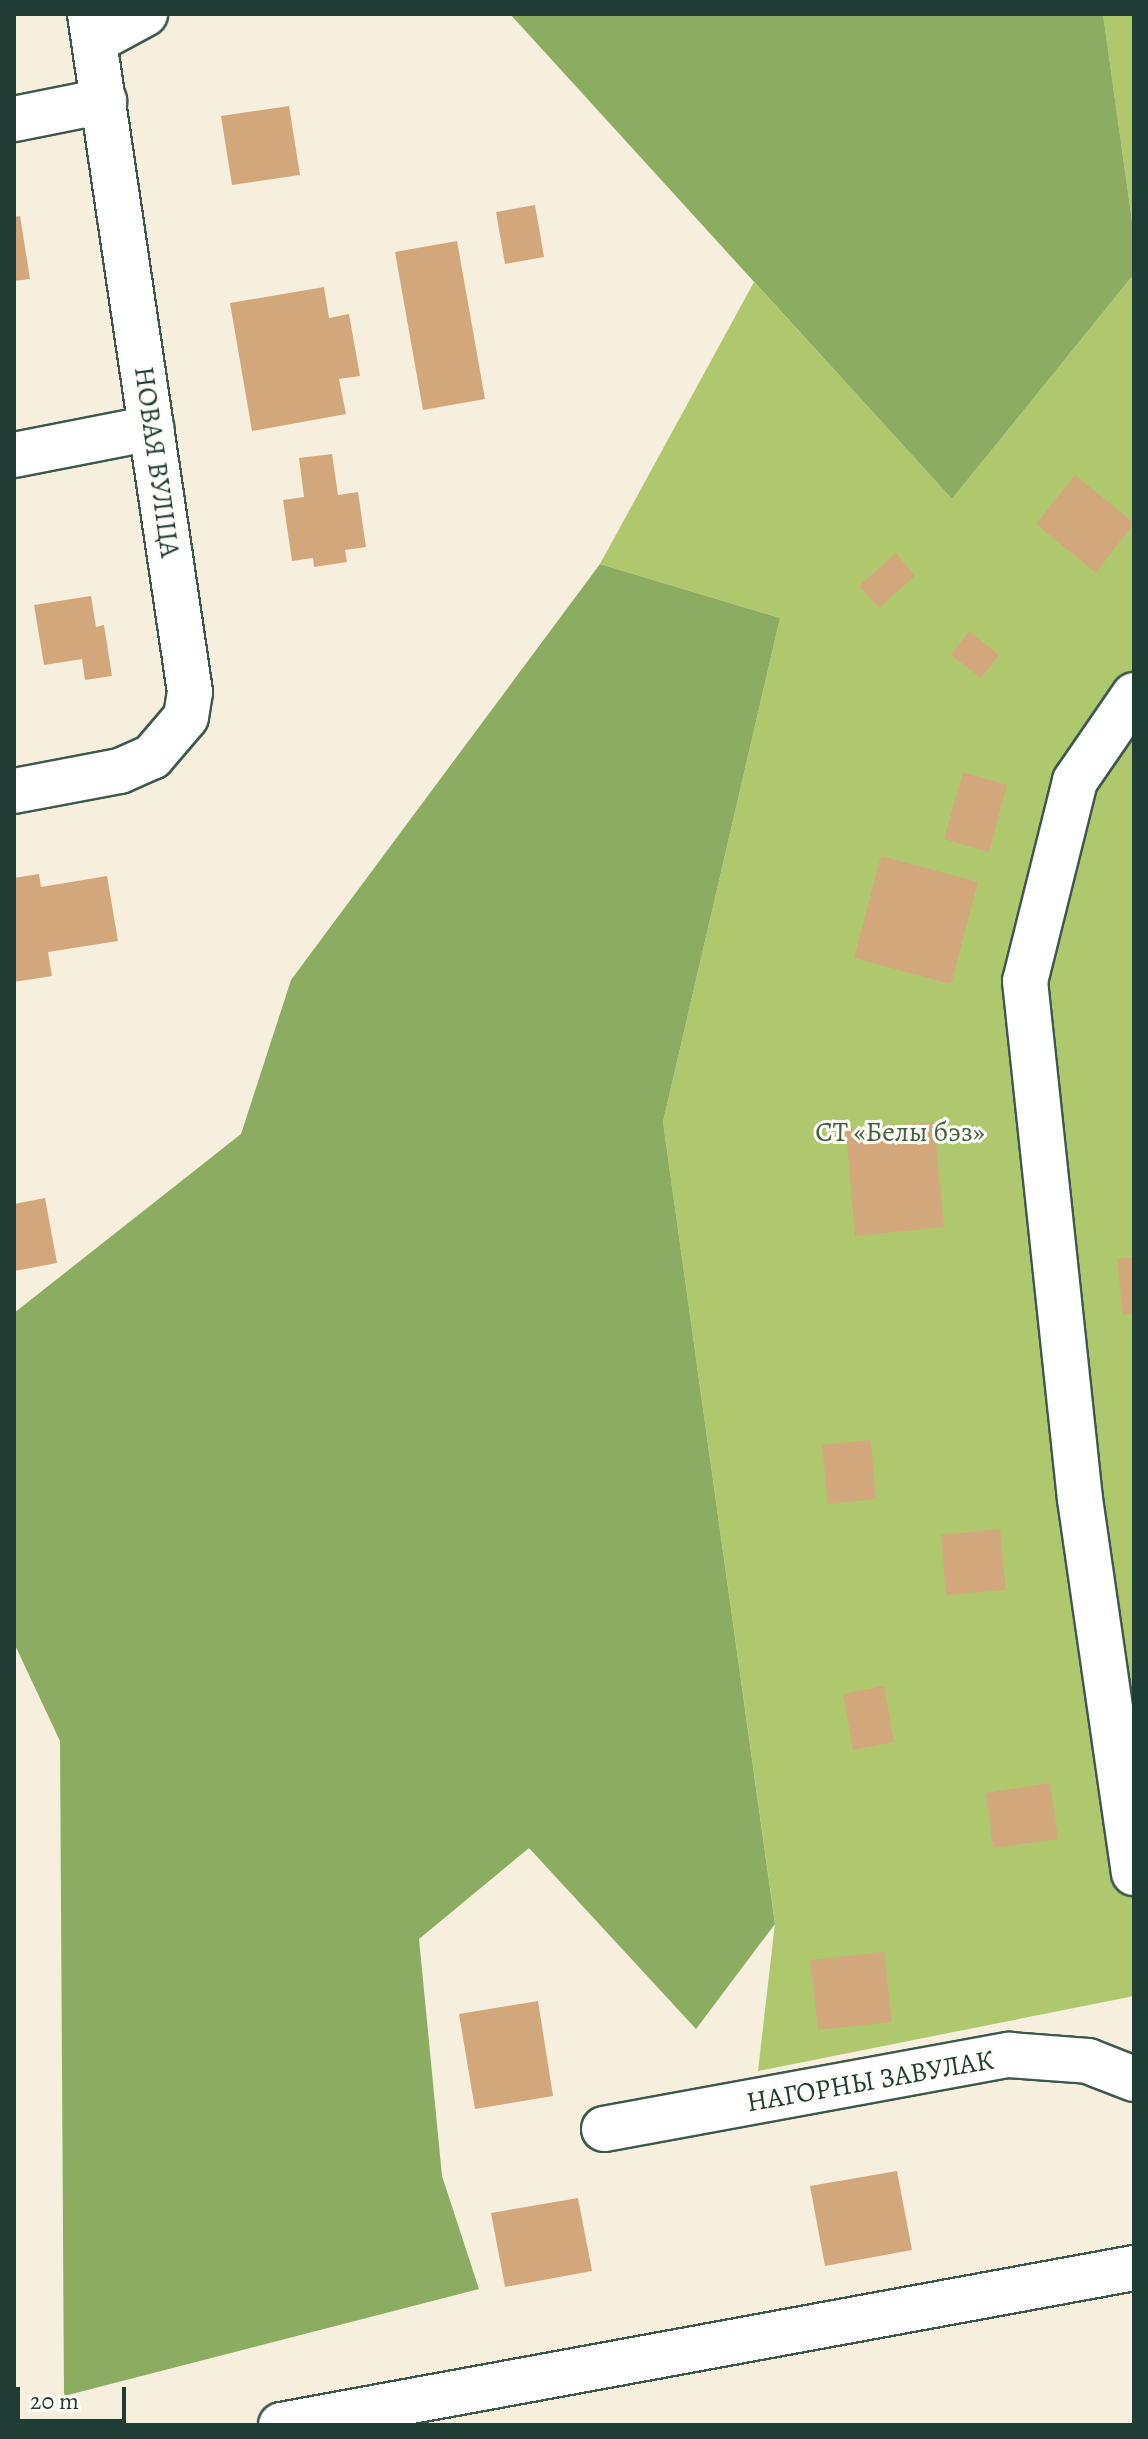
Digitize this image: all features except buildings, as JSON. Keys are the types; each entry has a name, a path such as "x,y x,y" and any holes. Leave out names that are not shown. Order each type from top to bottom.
{"street":[{"path":"92,27 145,14"},
{"name":"НОВАЯ ВУЛІЦА","path":"14,791 120,771 152,757 186,717 190,692 92,27"},
{"path":"14,119 104,101"},
{"path":"14,455 151,428"},
{"path":"1134,695 1075,781 1025,981 1080,1499 1134,1873"},
{"name":"НАГОРНЫ ЗАВУЛАК","path":"604,2129 1009,2055 1088,2061 1134,2079"},
{"path":"281,2425 1134,2268"}],"green space":[{"path":"510,14 1103,14 1134,235 1134,274 952,499"},
{"path":"1103,14 1134,14 1134,235"},
{"name":"СТ «Белы бэз»","path":"1134,274 1134,1996 758,2071 775,1923 663,1122 780,618 600,564 754,282 952,499"},
{"path":"600,564 780,618 663,1122 775,1924 696,2029 529,1848 419,1939 442,2176 479,2289 64,2396 60,1741 14,1643 14,1313 241,1134 291,980"}]}
